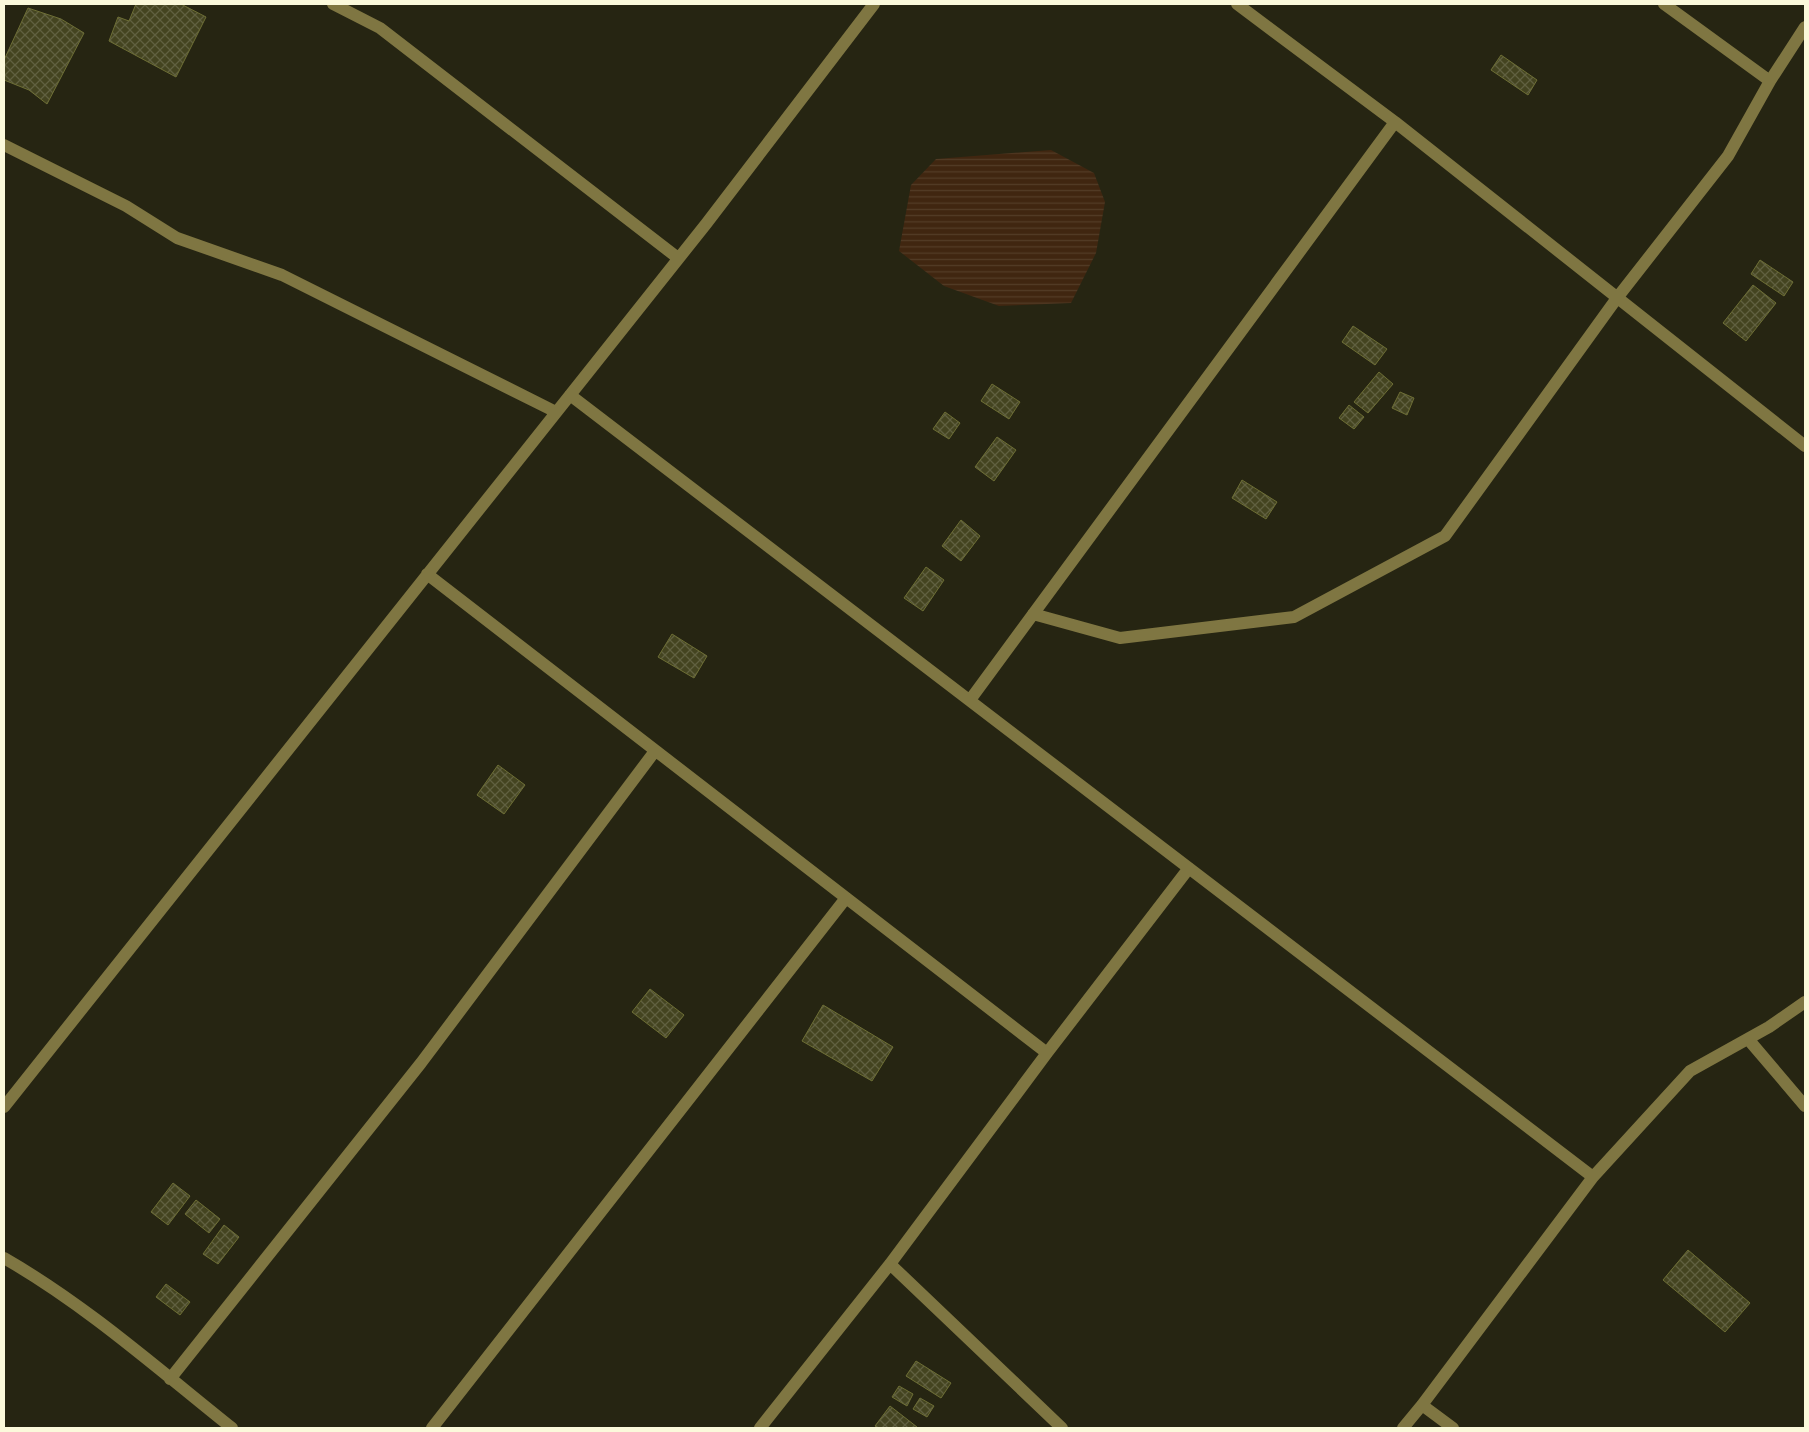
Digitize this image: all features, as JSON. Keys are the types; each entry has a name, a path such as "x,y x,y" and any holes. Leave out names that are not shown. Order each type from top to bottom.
{"street":[{"path":"333,4 380,28 678,258"},
{"path":"4,1107 570,395 874,4"},
{"path":"1236,4 1395,122 1805,446"},
{"path":"1664,4 1770,82"},
{"path":"1033,614 1120,638 1294,617 1445,536 1617,298 1728,156 1770,82 1805,27"},
{"path":"970,700 1395,122"},
{"path":"4,145 126,206 177,238 282,275 556,412"},
{"path":"570,395 1593,1176"},
{"path":"427,574 1047,1053"},
{"path":"170,1379 421,1063 656,751"},
{"path":"760,1428 890,1264 1047,1053 1189,868"},
{"path":"432,1428 846,898"},
{"path":"1403,1428 1593,1176 1690,1072 1769,1027 1805,1002"},
{"path":"1748,1039 1805,1106"},
{"path":"4,1258 31,1274 108,1328 232,1428"},
{"path":"890,1264 1048,1424 1062,1428"},
{"path":"1422,1405 1453,1428"}],"shaded area":[{"path":"1051,150 1094,173 1105,202 1096,253 1071,303 999,306 944,286 899,251 911,185 936,159"}],"building":[{"path":"136,4 181,4 206,17 176,77 109,41 118,17 129,21"},
{"path":"28,8 61,19 84,33 47,104 29,90 4,80 4,60"},
{"path":"1501,55 1537,80 1528,95 1491,70"},
{"path":"1760,260 1793,282 1784,296 1751,274"},
{"path":"1753,285 1776,303 1746,341 1723,323"},
{"path":"1353,326 1387,349 1375,365 1342,342"},
{"path":"1379,372 1393,384 1368,413 1354,402"},
{"path":"992,384 1020,402 1009,419 981,401"},
{"path":"1400,392 1414,398 1407,415 1392,408"},
{"path":"1349,405 1364,417 1354,429 1339,418"},
{"path":"945,412 960,423 949,439 933,429"},
{"path":"997,437 1016,450 994,481 975,467"},
{"path":"1242,480 1277,502 1266,519 1232,498"},
{"path":"961,520 980,536 961,561 942,546"},
{"path":"926,567 944,580 923,611 904,598"},
{"path":"672,634 707,656 694,678 658,657"},
{"path":"498,765 525,785 504,814 477,795"},
{"path":"650,989 684,1015 666,1038 632,1012"},
{"path":"823,1005 893,1047 872,1081 802,1041"},
{"path":"173,1183 190,1196 168,1225 151,1212"},
{"path":"196,1200 220,1219 209,1233 185,1214"},
{"path":"224,1225 239,1237 218,1264 203,1254"},
{"path":"1688,1250 1750,1303 1725,1332 1663,1280"},
{"path":"166,1284 190,1302 180,1315 156,1297"},
{"path":"916,1361 951,1383 941,1398 906,1376"},
{"path":"899,1386 913,1394 907,1406 892,1397"},
{"path":"920,1398 934,1406 927,1417 913,1409"},
{"path":"890,1406 917,1427 878,1428 875,1426"}]}
